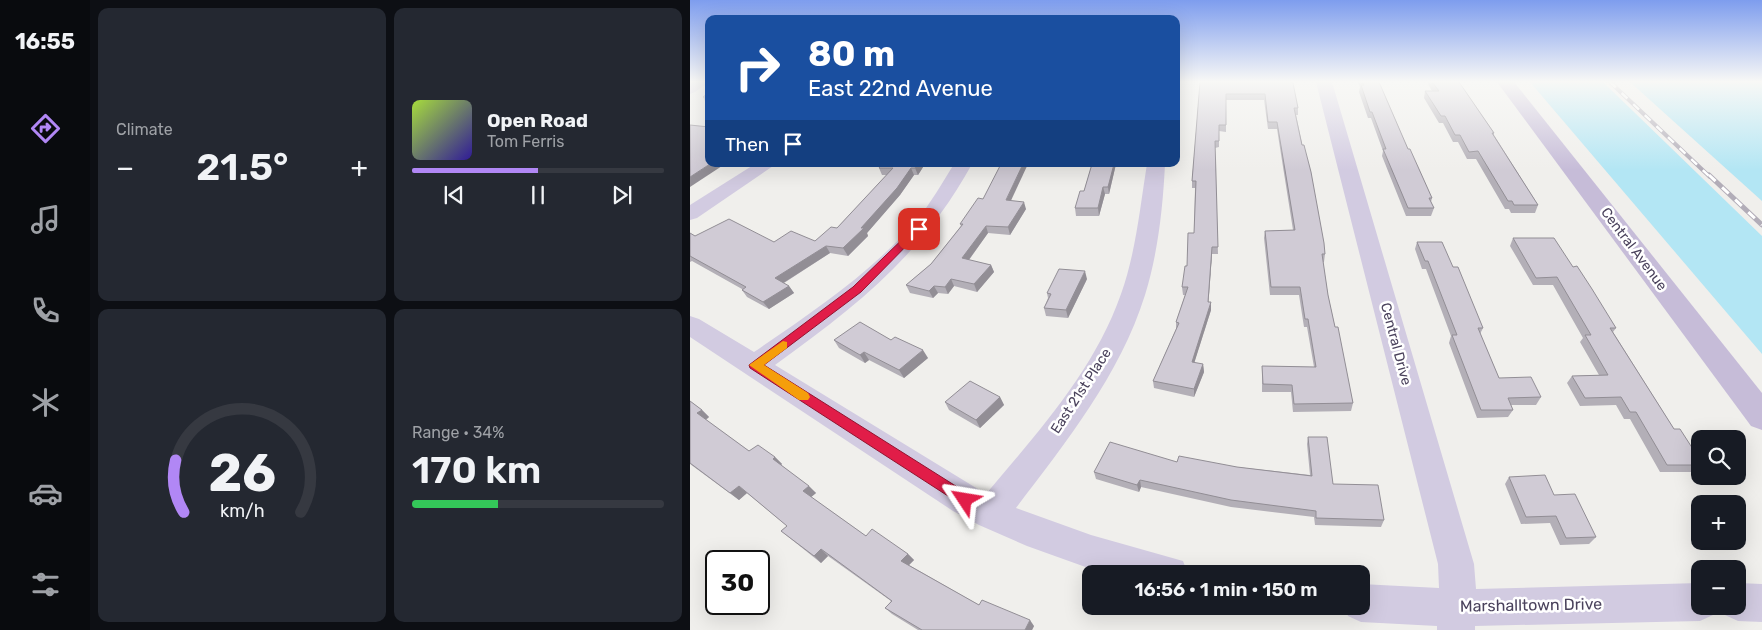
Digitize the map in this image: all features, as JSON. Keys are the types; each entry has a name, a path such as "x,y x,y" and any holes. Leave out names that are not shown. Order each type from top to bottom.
{"main road":[{"name":"Central Avenue","path":"1528,111 1762,417"}],"street":[{"name":"Central Drive","path":"1332,111 1456,564 1458,579 1457,619"},
{"path":"690,214 762,167"},
{"path":"755,365 827,314 882,267 928,219 962,167"},
{"name":"East 21st Place","path":"991,514 1074,407 1114,340 1134,294 1156,167"},
{"path":"690,325 965,500 991,514 1096,554 1137,565"},
{"path":"1746,602 1762,603"},
{"name":"Marshalltown Drive","path":"1370,604 1457,619 1691,603"}],"shaded area":[{"path":"1555,111 1633,111 1762,236 1762,354"},
{"path":"1663,111 1762,111 1762,201"}],"building":[{"path":"1198,111 1226,111 1226,125 1219,125 1219,141 1215,141 1218,247 1212,247 1208,302 1211,302 1192,362 1203,364 1194,389 1153,381 1179,323 1176,322 1188,287 1182,287 1185,266 1187,266 1188,233 1194,233 1196,181 1192,181"},
{"path":"1267,111 1295,111 1302,145 1304,145 1311,172 1324,243 1325,254 1322,254 1328,295 1335,327 1338,327 1353,403 1294,404 1292,385 1263,384 1262,366 1316,367 1308,319 1305,319 1300,287 1271,287 1265,231 1295,230 1277,122 1268,122"},
{"path":"1392,111 1432,198 1429,198 1434,208 1408,208 1383,149 1386,149 1372,112 1370,112"},
{"path":"1438,111 1479,111 1538,205 1514,205 1512,201 1508,201 1478,151 1469,152 1460,135 1455,135 1445,116 1441,116"},
{"path":"690,125 705,127 705,167 690,177"},
{"path":"916,167 911,168 897,188 861,228 864,228 843,248 826,246 775,278 789,286 763,302 742,290 746,287 690,256 690,233 695,236 729,219 774,242 791,231 815,241 831,227 837,228 893,168 879,168"},
{"path":"999,167 1022,167 1006,200 1024,202 1008,227 986,226 962,258 991,265 974,284 951,279 945,287 934,286 929,291 906,285 931,264 963,224 960,224 978,198 983,199"},
{"path":"1091,167 1113,167 1108,187 1103,187 1098,208 1075,208 1080,191 1084,191"},
{"path":"1513,238 1554,238 1573,267 1577,266 1616,328 1610,328 1674,429 1680,429 1691,446 1691,465 1667,465 1636,412 1630,412 1621,397 1585,398 1572,376 1608,375 1585,335 1591,335 1557,277 1536,278"},
{"path":"1417,242 1442,242 1453,267 1458,267 1483,328 1478,328 1499,378 1531,377 1541,397 1508,398 1513,410 1481,410 1452,335 1457,335 1428,261 1425,261"},
{"path":"1059,269 1085,271 1066,310 1044,308 1051,294 1047,293"},
{"path":"860,322 891,340 895,337 923,350 899,370 864,352 860,355 834,340"},
{"path":"970,381 1000,397 976,420 945,402"},
{"path":"690,401 702,410 697,413 749,451 758,445 775,457 773,459 809,486 803,491 866,536 872,529 908,554 901,561 979,605 982,600 1030,620 1025,630 922,630 885,608 892,601 821,549 814,556 781,531 787,526 739,486 730,493 690,463"},
{"path":"1308,437 1327,437 1333,484 1378,485 1384,520 1316,518 1316,511 1231,500 1140,480 1137,485 1094,472 1110,442 1177,462 1179,456 1237,467 1312,476"},
{"path":"1545,475 1554,495 1575,494 1596,537 1566,538 1556,516 1526,517 1509,477"}],"railway":[{"path":"1641,111 1710,177"},
{"path":"1709,175 1762,225"}],"slow traffic":[{"path":"783,345 755,365 804,397"}],"route":[{"path":"919,229 857,290 827,314 755,365 965,500"}]}
